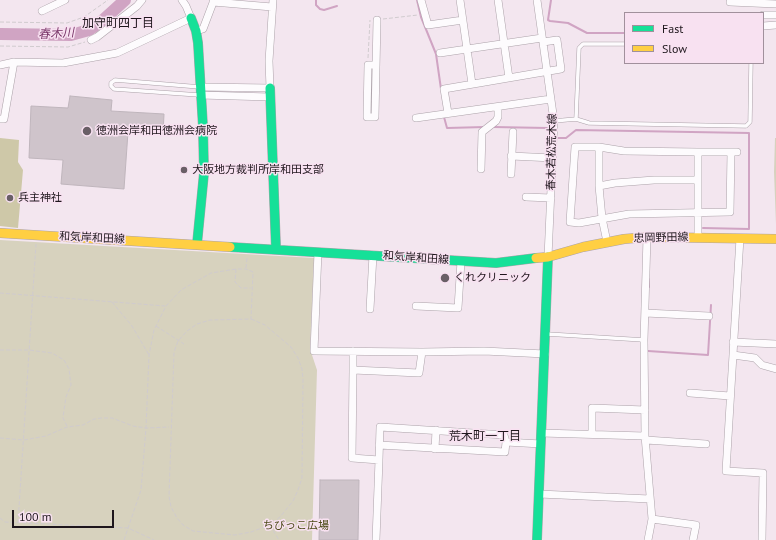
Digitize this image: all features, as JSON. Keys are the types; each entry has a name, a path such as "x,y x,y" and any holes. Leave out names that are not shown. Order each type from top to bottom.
{"main road":[{"path":"191,18 196,31 198,43 204,173 201,217 197,244"},
{"path":"270,93 276,249"},
{"name":"和気岸和田線","path":"0,232 496,263 548,257"},
{"name":"忠岡野田線","path":"548,257 607,242 648,237 776,239"},
{"path":"537,540 548,257"}],"street":[{"path":"42,11 65,0"},
{"path":"91,40 98,37 137,6 142,0"},
{"path":"0,65 14,62 64,64 117,53 191,18 182,0"},
{"path":"421,0 428,25 463,20"},
{"path":"460,0 472,84"},
{"path":"498,0 509,78"},
{"name":"春木若松荒木線","path":"537,0 554,121 548,257"},
{"path":"196,31 204,29 213,1 273,3 269,61 270,93 200,91"},
{"path":"730,2 776,4"},
{"path":"764,15 776,15"},
{"path":"376,65 368,64 367,116 374,117 376,65 377,20"},
{"path":"764,26 776,25"},
{"path":"440,53 504,44 557,40 561,69 444,89 448,113"},
{"path":"0,119 4,119 14,62"},
{"path":"416,118 551,99"},
{"path":"481,169 482,132 496,121 498,117 498,106"},
{"path":"511,174 512,132"},
{"path":"575,147 599,147 624,151 698,152 734,152 730,212 629,214 579,223 570,222 575,147"},
{"path":"599,147 599,186 602,218 607,242"},
{"path":"698,152 698,238"},
{"path":"511,156 553,158"},
{"path":"599,186 615,183 654,180 697,180"},
{"path":"526,197 551,198"},
{"path":"648,237 644,340 645,438 652,519 648,540"},
{"path":"740,238 726,471 763,473 762,540"},
{"path":"318,252 314,350 422,352 484,351 545,354"},
{"path":"370,309 373,255"},
{"path":"416,306 458,308 461,261"},
{"path":"645,313 709,316"},
{"path":"733,342 776,344"},
{"path":"353,351 352,458 378,460"},
{"path":"353,370 420,373 422,352"},
{"path":"733,355 755,358 762,365 776,369"},
{"path":"690,393 730,396"},
{"path":"592,434 592,408 645,410"},
{"path":"376,540 378,460 380,427 504,435 506,442 505,452 379,445"},
{"path":"435,449 436,430"},
{"path":"541,433 592,434 706,444"},
{"path":"506,442 541,444"},
{"path":"539,494 650,499"},
{"path":"652,519 696,525 693,540"}],"lane":[{"path":"576,119 578,48 584,44 624,44"},
{"path":"554,121 576,119 589,123 746,126 750,122 751,64"},
{"path":"115,80 200,91 114,89 111,86 111,83 115,80"},
{"path":"546,334 644,340"}],"path":[{"path":"0,22 67,23 84,17 108,0"},
{"path":"377,20 420,15"},
{"path":"0,46 68,47 91,40"},
{"path":"18,523 36,240"},
{"path":"246,269 247,256"},
{"path":"236,269 235,282 241,288 252,288"},
{"path":"124,540 141,490 146,428 149,355 154,330 166,306 181,290 211,273 246,269 252,272 251,320"},
{"path":"0,293 166,306"},
{"path":"111,302 132,326 149,355"},
{"path":"210,320 251,320 265,325 291,347 298,358 302,369 302,478 293,501 280,517 270,525 251,532 235,535 193,531 183,525 177,518 171,507 169,496 170,427 174,352 178,341 187,331 197,324 210,320"},
{"path":"156,326 184,344"},
{"path":"0,350 29,350 52,353 64,360 69,369 71,385 66,398 63,418 67,427"},
{"path":"0,438 24,440 46,436 67,427 83,425 94,419 102,418 112,418 133,426 146,428 170,427"},
{"path":"0,518 5,522 128,528 154,540"},
{"path":"267,520 280,540"}],"green space":[{"path":"776,138 776,224 774,172"},
{"name":"ちびっこ広場","path":"0,240 314,258 310,349 317,370 312,540 0,540"}],"shaded area":[{"name":"兵主神社","path":"0,138 19,140 18,162 23,170 18,228 0,226"}],"building":[{"path":"70,96 112,100 111,111 164,114 163,134 128,132 124,189 61,184 63,160 29,158 31,106 68,108"},
{"path":"320,480 359,480 358,540 319,540"}],"waterway":[{"name":"春木川","path":"0,34 71,35 89,30 102,21 125,0"},
{"path":"316,0 316,5 320,9 324,10 337,6"},
{"path":"417,0 421,17 436,54 441,89"},
{"path":"551,0 548,20 550,21 568,23 587,33 624,33"},
{"path":"444,117 447,128 485,127"},
{"path":"493,127 548,128"},
{"path":"558,138 566,138 576,130 749,133 749,229 703,228"},
{"path":"649,279 649,287"},
{"path":"648,351 708,355 711,305"}],"traffic: fast":[{"path":"191,18 196,31 198,43 203,127 204,173 197,244"},
{"path":"270,88 276,249"},
{"path":"230,247 496,263 536,258"},
{"path":"537,540 548,257"}],"traffic: slow":[{"path":"0,233 230,247"},
{"path":"536,258 548,257 583,247 624,239 647,237 776,239"}],"place":[{"name":"徳洲会岸和田徳洲会病院","path":"87,131"},
{"name":"大阪地方裁判所岸和田支部","path":"184,170"},
{"name":"兵主神社","path":"10,198"},
{"name":"くれクリニック","path":"445,278"}],"district":[{"name":"加守町四丁目","path":"118,24"},
{"name":"荒木町一丁目","path":"485,437"}]}
